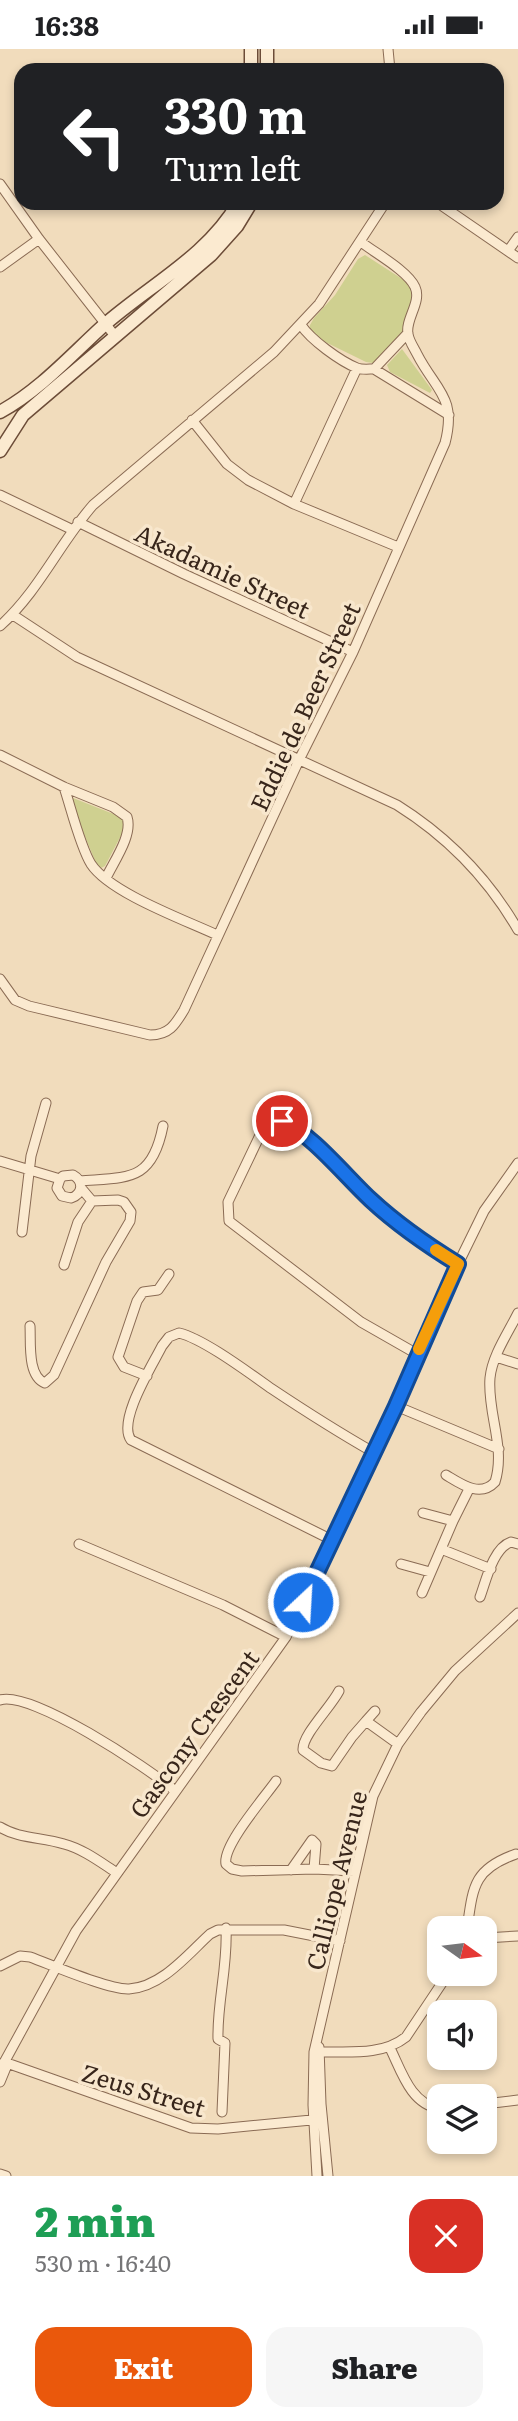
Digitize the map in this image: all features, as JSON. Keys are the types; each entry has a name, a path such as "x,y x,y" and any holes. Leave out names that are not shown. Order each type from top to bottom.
{"street":[{"path":"0,184 14,198"},
{"path":"23,210 39,239 115,336"},
{"path":"0,412 27,396 105,324 203,244 225,223 233,210"},
{"path":"0,451 23,415 212,255 247,210"},
{"path":"0,626 13,615 45,575 76,526 93,505 274,352 301,325 320,304 381,210"},
{"path":"448,210 518,258"},
{"path":"508,251 518,237"},
{"path":"0,267 39,239"},
{"path":"361,242 401,271 415,286 417,295 408,333 374,369"},
{"path":"203,244 212,255"},
{"path":"301,325 318,344 357,368 374,369 449,415"},
{"path":"408,333 420,360 441,389 449,415"},
{"path":"294,504 357,368"},
{"name":"Eddie de Beer Street","path":"15,1000 131,1032 150,1035 166,1033 174,1027 299,760 353,652 444,443 449,415"},
{"path":"192,420 235,472 294,504 398,547"},
{"name":"Akadamie Street","path":"0,495 184,574 353,652"},
{"path":"13,615 77,657 397,805 428,826 486,881 518,930"},
{"path":"0,755 64,787 113,807 127,817 127,834 106,878"},
{"path":"64,787 88,859 97,871 141,900 218,936"},
{"path":"0,979 15,1000"},
{"path":"0,1000 15,1000"},
{"path":"22,1232 31,1156 46,1103"},
{"path":"417,1354 361,1322 229,1221 228,1202 261,1133 272,1123 282,1121 290,1125 415,1237 458,1264"},
{"path":"81,1185 140,1173 160,1143 163,1126"},
{"path":"0,1161 60,1179"},
{"name":"Gascony Crescent","path":"0,2082 5,2062 76,1931 174,1790 286,1637 396,1406 458,1264 484,1211 518,1163"},
{"path":"81,1185 75,1197 66,1198 59,1192 60,1179 73,1175 81,1185 92,1201"},
{"path":"64,1265 78,1221 92,1201"},
{"path":"30,1326 34,1373 45,1383 54,1375 106,1262 130,1221 131,1212 124,1202 92,1201"},
{"path":"147,1376 124,1367 118,1357 137,1301 144,1292 158,1290 169,1274"},
{"path":"446,1475 469,1489 485,1488 495,1482 499,1449 489,1381 496,1357 518,1313"},
{"path":"332,1539 131,1440 126,1431 127,1422 147,1376 169,1337 184,1334 373,1452"},
{"path":"496,1357 518,1364"},
{"path":"396,1406 499,1449"},
{"path":"422,1593 469,1489"},
{"path":"424,1513 453,1521"},
{"path":"79,1544 223,1605 286,1637"},
{"path":"480,1597 505,1544 518,1544"},
{"path":"441,1549 491,1569"},
{"path":"401,1564 430,1572"},
{"name":"Calliope Avenue","path":"317,2176 317,2039 373,1796 398,1744 455,1671 518,1613"},
{"path":"339,1691 306,1739 303,1751 321,1763 332,1766 352,1737 375,1711"},
{"path":"0,1700 18,1699 61,1719 106,1744 174,1790"},
{"path":"366,1721 398,1744"},
{"path":"276,1781 232,1842 225,1860 229,1867 236,1870 355,1871"},
{"path":"0,1827 21,1836 55,1841 72,1847 117,1873"},
{"path":"291,1870 312,1840 317,1844 314,1869"},
{"path":"470,1916 480,1875 498,1861 516,1854"},
{"path":"222,2112 225,2043 218,2039 218,2016 226,1955 226,1928"},
{"path":"0,1966 20,1957 30,1957 121,1989 137,1988 169,1972 210,1934 226,1928 284,1930 340,1941"},
{"path":"497,1937 518,1936"},
{"path":"317,2052 390,2048 406,2037 440,1986"},
{"path":"390,2048 417,2098 427,2105"},
{"name":"Zeus Street","path":"5,2062 191,2128 218,2129 318,2120"},
{"path":"497,2103 518,2101"},
{"name":"Calliope Avenue","path":"318,2120 328,2176"},
{"path":"0,2174 6,2176"}],"green space":[{"path":"365,255 410,284 413,295 402,334 373,363 366,362 309,332 314,318 335,295 358,259"},
{"path":"402,349 432,390 430,393 390,372 387,365"},
{"path":"73,798 125,820 125,828 105,866 101,868 96,863 70,801"}],"slow traffic":[{"path":"419,1349 458,1264 436,1250"}],"route":[{"path":"282,1121 321,1151 372,1201 415,1237 458,1264 396,1406 303,1602"}]}
